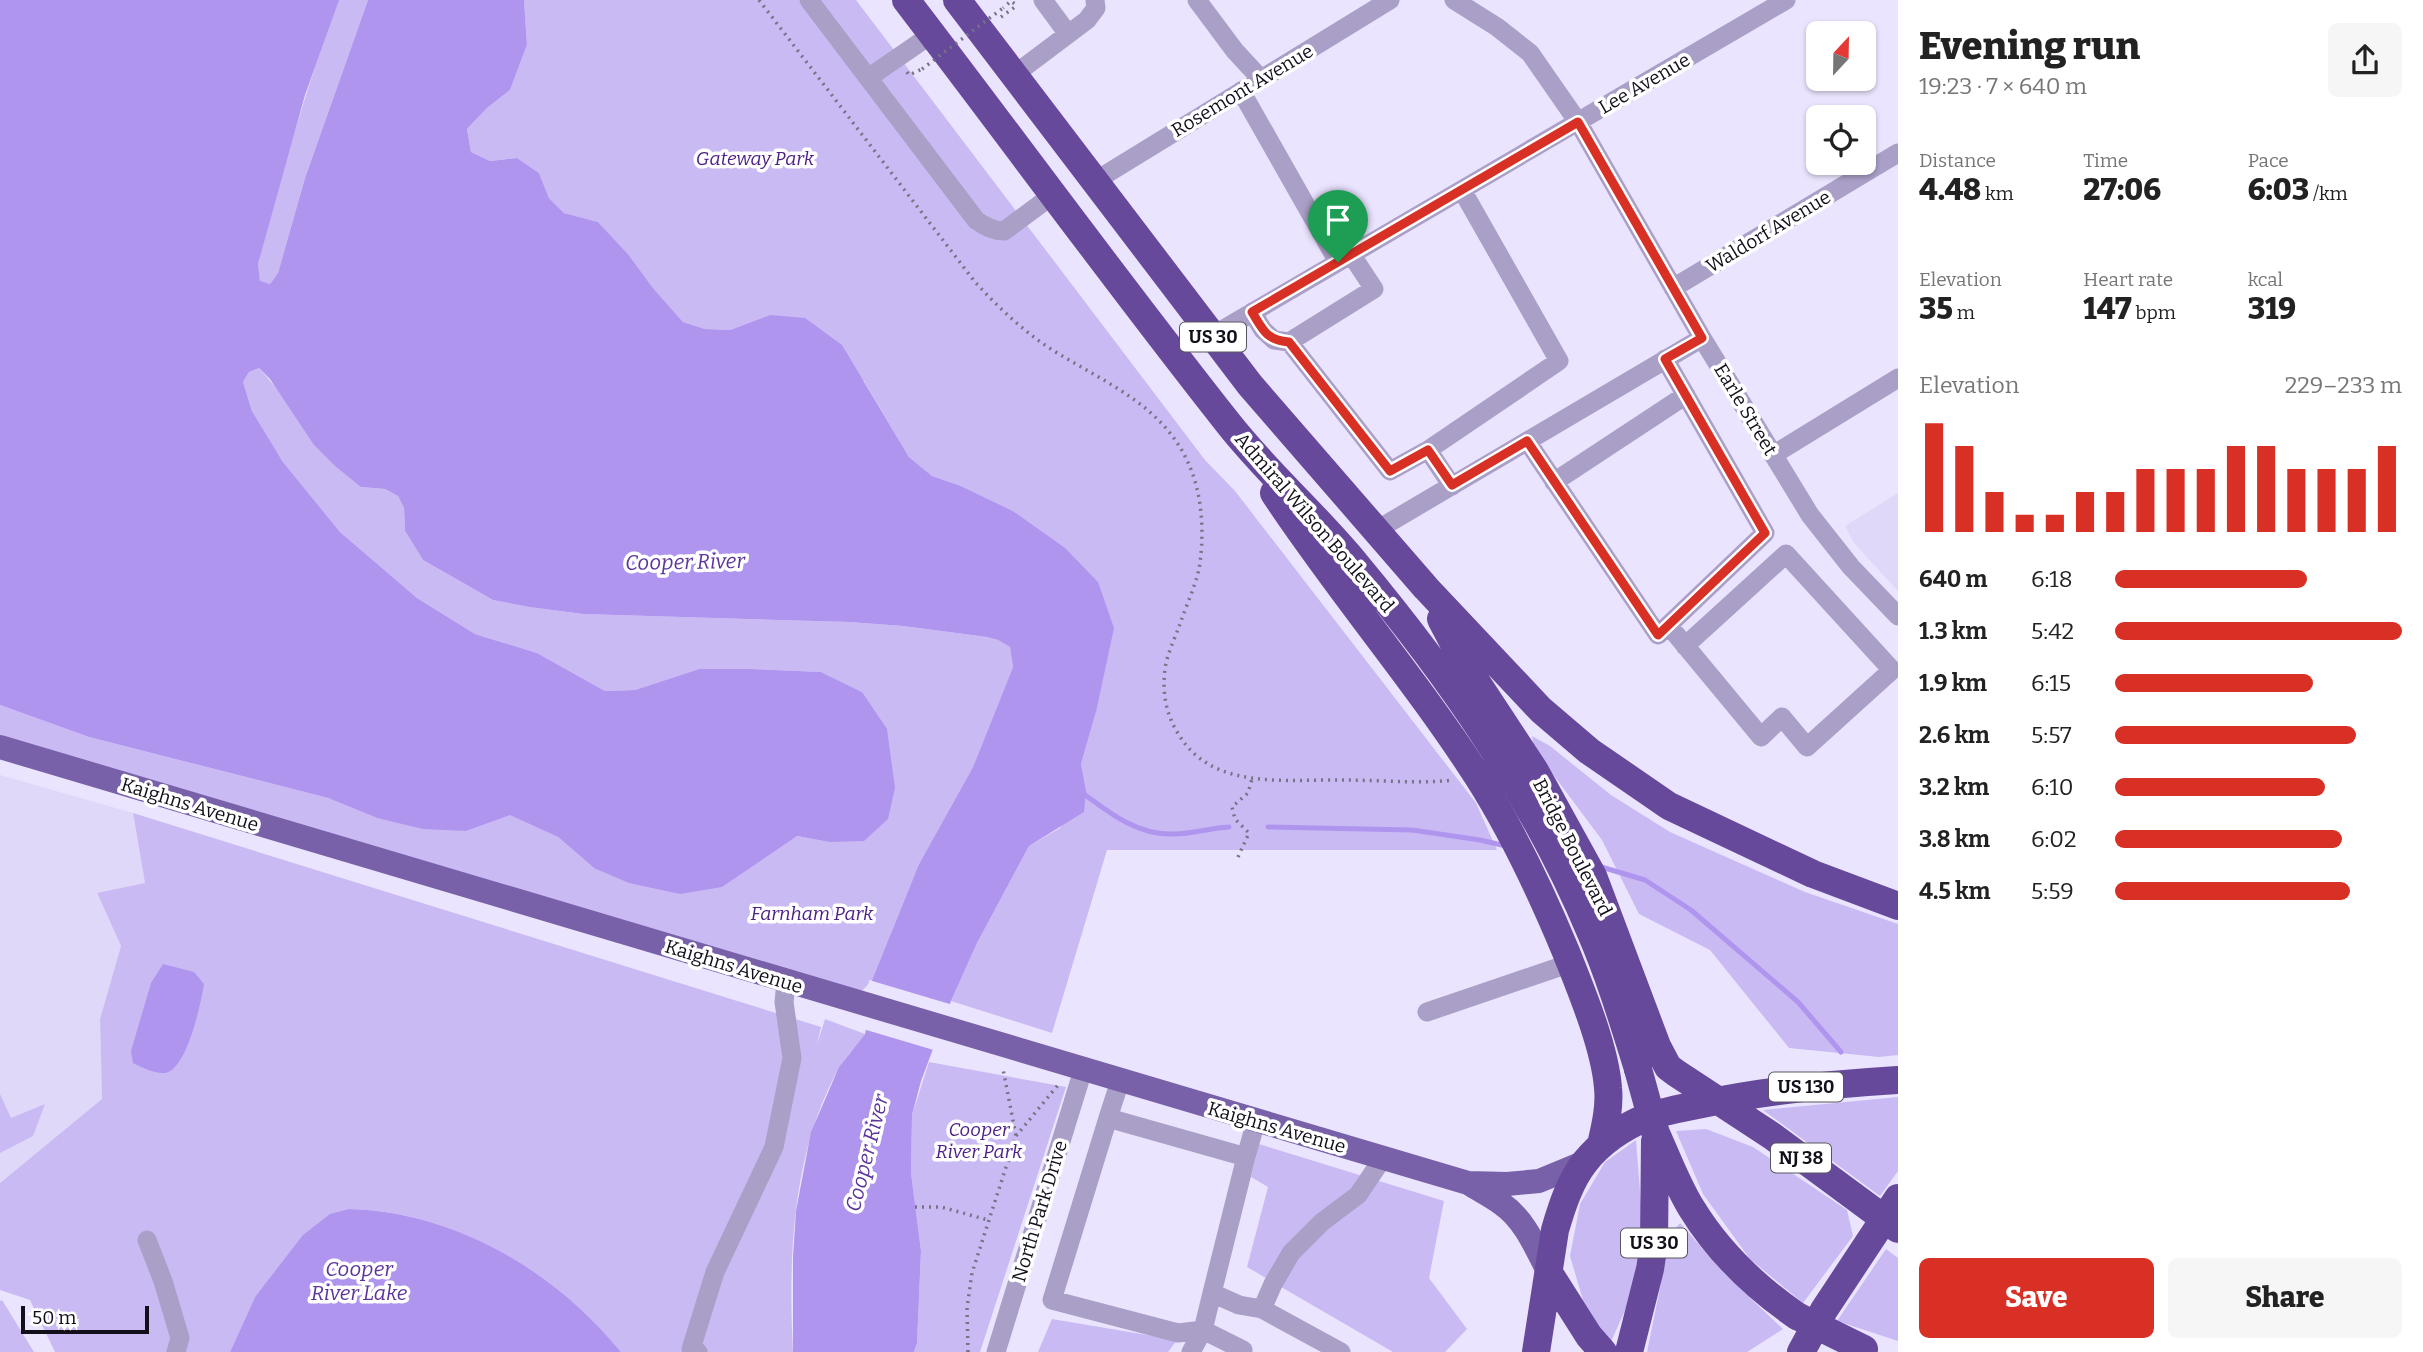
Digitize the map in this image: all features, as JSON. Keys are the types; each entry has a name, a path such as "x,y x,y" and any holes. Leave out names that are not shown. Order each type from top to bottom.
{"highway":[{"name":"Admiral Wilson Boulevard","path":"906,0 1231,426 1333,536 1436,664 1500,757 1545,835 1592,935 1638,1069 1655,1131"},
{"name":"Admiral Wilson Boulevard","path":"957,0 1212,336 1290,434 1426,588 1541,710 1589,751 1669,806 1813,874 1898,906"},
{"path":"1231,426 1312,551 1435,713 1479,778 1537,885 1584,995 1608,1084 1607,1110 1593,1154 1566,1197 1560,1212 1536,1352"},
{"name":"Bridge Boulevard","path":"1426,588 1464,663 1510,730 1576,843 1592,876 1662,1057 1676,1073 1715,1101"},
{"path":"1738,840 1818,858 1898,887"},
{"name":"US 130","path":"1593,1154 1646,1118 1715,1101 1775,1090 1898,1080"},
{"name":"NJ 38","path":"1715,1101 1893,1215"},
{"path":"1655,1131 1681,1188 1706,1231 1741,1272 1760,1289 1811,1313 1869,1351"},
{"name":"US 30","path":"1629,1352 1636,1332 1654,1244 1655,1131"},
{"path":"1779,1352 1893,1215"},
{"path":"1549,1273 1589,1336 1603,1352"},
{"path":"1801,1352 1811,1313"}],"main road":[{"name":"Kaighns Avenue","path":"0,747 1468,1183 1513,1213 1530,1237 1549,1273"},
{"name":"Kaighns Avenue","path":"1468,1183 1539,1181 1593,1154"}],"street":[{"path":"809,0 983,226 1004,231 1054,194"},
{"path":"1043,0 1068,34"},
{"path":"1014,75 1087,20 1096,9 1095,0"},
{"path":"1198,0 1235,51 1261,79"},
{"name":"Rosemont Avenue","path":"1095,181 1390,0"},
{"name":"Earle Street","path":"1454,0 1497,27 1530,53 1578,122 1702,338 1810,515 1851,567 1898,616"},
{"name":"Lee Avenue","path":"1212,336 1786,0"},
{"path":"868,78 932,34"},
{"path":"1241,91 1344,258 1374,289 1289,342 1274,340 1263,330 1252,312"},
{"name":"Waldorf Avenue","path":"1673,288 1898,153"},
{"path":"1289,342 1390,471 1428,450 1559,361 1462,190"},
{"path":"1375,531 1702,338"},
{"path":"1527,441 1658,635 1765,533 1665,359"},
{"path":"1773,455 1898,378"},
{"path":"1555,482 1686,395"},
{"path":"1428,450 1452,485"},
{"path":"1669,625 1685,646 1761,737 1782,717 1807,747 1892,670 1786,554 1685,646"},
{"path":"1427,1012 1570,964"},
{"path":"698,1352 691,1349 715,1272 774,1147 792,1058 784,1002 786,982"},
{"name":"North Park Drive","path":"996,1352 1083,1070"},
{"path":"1120,1081 1052,1300 1178,1333 1203,1329 1243,1350 1242,1352"},
{"path":"1108,1118 1246,1157"},
{"path":"1191,1352 1203,1329 1256,1121"},
{"path":"1262,1310 1291,1253 1322,1222 1358,1195 1383,1158"},
{"path":"147,1240 180,1338 176,1352"},
{"path":"1212,1293 1238,1306 1262,1310 1341,1352"}],"path":[{"path":"759,0 975,282 1005,315 1052,350 1123,390 1152,412 1175,440 1193,474 1200,504 1202,536 1198,570 1166,667 1164,695 1171,723 1186,747 1214,769 1252,779 1442,781 1479,778"},
{"path":"922,69 1011,1 1015,4 1015,7 1001,18"},
{"path":"1238,857 1249,833 1234,819 1232,807 1248,793 1252,779"},
{"path":"1003,1069 1016,1136"},
{"path":"968,1352 967,1308 972,1273 1016,1136 1058,1085"},
{"path":"915,1208 941,1207 989,1220"}],"shaded area":[{"path":"1898,493 1898,591 1854,543 1845,526"},
{"path":"0,775 133,813 145,883 97,894 121,946 100,1019 102,1099 0,1183"}],"green space":[{"path":"338,0 368,0 305,178 278,273 270,284 260,282 258,264 276,197"},
{"name":"Gateway Park","path":"524,0 856,0 1205,460 1235,491 1476,803 1497,850 1107,850 1052,1033 951,1001 977,943 1029,846 1060,828 1086,790 1081,764 1096,712 1064,547 1013,511 961,486 932,476 909,457 864,381 770,315 730,330 705,329 683,322 628,254 598,222 564,213 549,198 539,173 517,158 490,161 471,152 467,129 487,108 510,90 527,45"},
{"name":"Farnham Park","path":"259,368 361,487 385,489 398,496 404,508 405,531 423,560 493,600 583,614 903,626 987,637 1010,647 1013,667 973,767 919,864 872,980 852,1002 0,747 0,705 89,737 328,798 377,818 466,831 510,814 558,837 594,868 772,851 797,836 829,842 862,692 821,672 750,669 699,669 635,690 605,691 537,653 475,634 417,598 340,532 283,462 252,411 243,382 249,372"},
{"path":"1532,736 1550,746 1611,795 1670,832 1805,892 1898,924 1898,1055 1879,1057 1789,1048 1710,950 1639,914 1602,840 1534,749"},
{"path":"133,813 821,1027 817,1045 825,1019 865,1034 839,1068 823,1100 802,1170 796,1206 791,1280 793,1352 621,1352 565,1295 500,1251 427,1221 349,1209 255,1297 230,1352 55,1352 30,1300 0,1290 0,1183 102,1099 100,1019 121,946 97,893 145,883"},
{"name":"Cooper River Park","path":"929,1062 1066,1087 980,1352 914,1352 917,1343 921,1251 911,1173 912,1115"},
{"path":"0,1094 11,1118 45,1104 33,1136 0,1153"},
{"path":"1898,1097 1898,1171 1880,1196 1763,1110"},
{"path":"1706,1129 1753,1147 1847,1210 1853,1236 1803,1303 1750,1259 1703,1194 1676,1131"},
{"path":"1636,1140 1643,1230 1630,1299 1610,1344 1583,1300 1570,1256 1580,1204 1605,1162"},
{"path":"1259,1144 1444,1201 1429,1278 1467,1329 1445,1352 1393,1352 1247,1267 1268,1187 1251,1177"},
{"path":"1680,1223 1724,1273 1783,1329 1747,1352 1647,1352 1671,1234"},
{"path":"1886,1249 1898,1258 1898,1341 1837,1321"},
{"path":"2,1300 34,1352 0,1352"},
{"path":"1052,1319 1177,1340 1168,1352 1038,1352"}],"water":[{"name":"Cooper River","path":"0,0 339,0 305,95 258,264 260,281 270,284 278,273 305,178 368,0 524,0 527,45 510,90 487,108 467,129 471,152 490,161 517,158 539,173 549,198 564,213 598,222 628,254 683,322 705,329 730,330 770,315 805,318 842,345 909,457 932,476 961,486 1013,511 1064,547 1098,582 1114,628 1096,712 1081,764 1086,790 1084,812 1029,846 977,943 951,1001 921,1081 912,1115 911,1173 921,1251 917,1343 914,1352 793,1352 796,1211 811,1132 839,1067 865,1034 872,1001 872,980 919,864 973,767 1013,667 1010,647 987,637 903,626 583,614 493,600 423,560 405,531 404,508 398,496 385,489 361,487 335,466 314,445 270,379 259,368 249,372 243,382 252,411 283,462 340,532 417,598 475,634 537,653 605,691 635,690 699,669 821,672 862,692 887,729 895,788 888,819 864,841 829,842 797,836 722,887 680,894 629,883 594,868 558,837 510,815 466,831 423,829 377,818 328,798 89,737 0,705"},
{"path":"163,964 194,972 204,984 186,1049 173,1069 161,1073 133,1063 131,1051 151,983"},
{"name":"Cooper River Lake","path":"349,1209 427,1221 500,1251 565,1295 621,1352 230,1352 255,1297 303,1235 330,1214"}],"pier":[{"path":"869,980 953,1005 937,1051 863,1029"}],"waterway":[{"path":"1080,791 1124,821 1148,831 1181,834 1229,827"},
{"path":"1268,827 1412,830 1506,846"},
{"path":"1598,866 1645,880 1691,910 1798,1002 1841,1052"}],"route":[{"path":"1578,122 1702,338 1665,359 1765,533 1658,635 1527,441 1452,485 1428,450 1390,471 1289,342 1274,340 1263,330 1252,312 1338,262 1578,122"}]}
